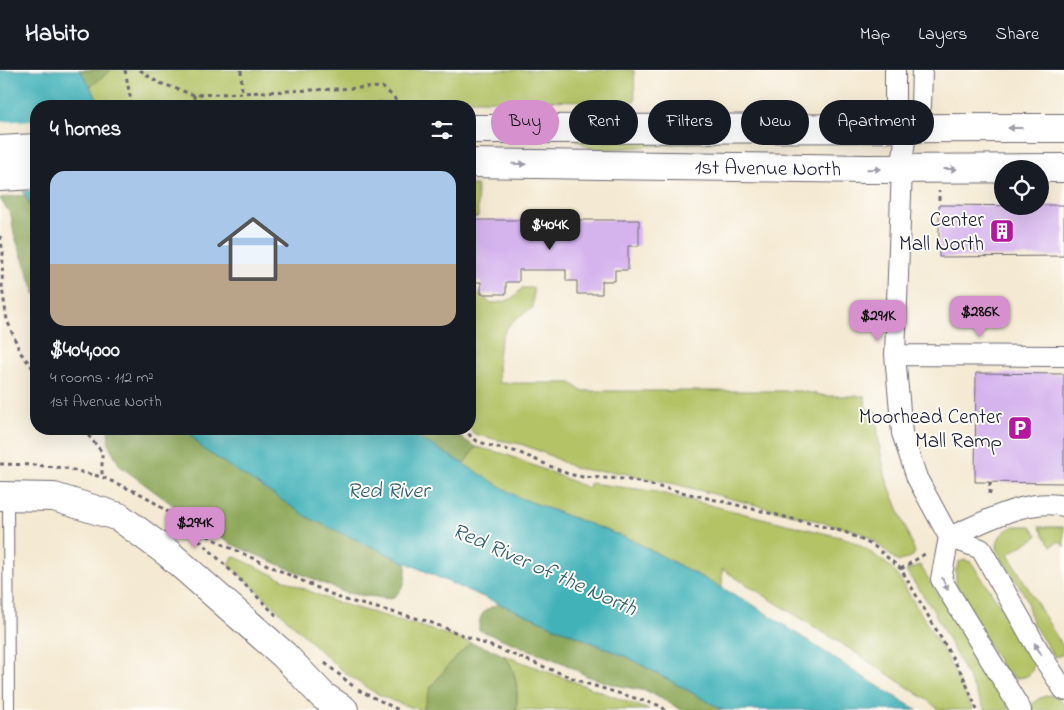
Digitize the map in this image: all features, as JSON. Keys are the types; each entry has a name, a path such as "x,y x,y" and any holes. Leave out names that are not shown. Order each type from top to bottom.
{"main road":[{"name":"1st Avenue North","path":"476,129 819,128"},
{"name":"1st Avenue North","path":"934,129 1064,128"},
{"path":"0,150 30,148"},
{"name":"1st Avenue North","path":"476,163 1064,168"},
{"path":"0,176 30,175"},
{"path":"4,496 54,497 119,517 168,553 284,655 323,696 344,710"}],"street":[{"path":"895,70 895,100"},
{"path":"921,100 922,70"},
{"path":"904,145 895,355 902,433 917,478 949,537 941,579 1021,710"},
{"path":"895,355 1064,356"},
{"path":"949,537 1011,510 1029,506 1064,506"},
{"path":"949,537 981,549 1040,653 1064,690"}],"lane":[{"path":"4,496 9,710"}],"path":[{"path":"125,70 131,100"},
{"path":"140,70 157,82 194,95 382,87 394,96 396,100"},
{"path":"241,70 242,92"},
{"path":"194,95 194,100"},
{"path":"0,236 3,253 2,288 7,320 20,352 30,364"},
{"path":"88,435 102,452 102,477"},
{"path":"470,435 477,441 518,452 568,474 583,477 625,479 733,504 845,532 874,546 901,570 963,676 977,710"},
{"path":"0,464 65,468 102,477 145,496 178,519 226,546 342,599 427,621 588,684 661,706 665,710"},
{"path":"990,482 990,498"},
{"path":"178,519 280,619"},
{"path":"322,659 358,690 399,710"}],"green space":[{"path":"80,70 634,70 635,100 98,100"},
{"path":"80,70 111,70 90,87"},
{"path":"638,141 648,141 648,145 670,145 594,150 585,145 638,145"},
{"path":"476,185 477,185 478,217 476,217"},
{"path":"25,195 30,205 30,279 14,234 11,215 0,198"},
{"path":"522,288 533,288 533,308 512,322 502,338 498,358 499,383 572,383 581,391 800,391 826,396 865,396 866,408 876,411 879,444 886,478 915,552 913,556 898,562 872,539 856,531 675,484 617,472 574,468 549,455 521,444 476,434 476,290 490,303 509,300"},
{"path":"108,435 191,435 203,449 309,517 406,563 404,584 400,592 391,599 346,593 231,544 193,520 120,466 109,445"},
{"path":"412,435 457,435 476,447 463,464"},
{"path":"476,447 505,454 589,488 590,483 652,491 848,539 891,567 944,652 973,710 939,710 930,702 853,651 722,569 722,588 632,540 518,497 463,464"},
{"path":"1014,526 1031,526 1038,536 1008,554 1064,649 1062,655 1054,657 1032,622 1026,597 998,553 998,540 1006,531"},
{"path":"1039,527 1064,527 1064,547 1060,541 1051,546"},
{"path":"233,556 335,602 471,643 452,661 431,687 423,710 402,704 364,686 316,647 229,565"},
{"path":"965,560 971,562 1034,656 1033,667 1028,676 1014,678 1004,670 960,597 956,583 956,570 959,562"},
{"path":"920,565 1010,710 985,710 932,608 906,571"},
{"path":"500,604 629,658 723,710 682,710 647,691 615,685 587,676 563,663 479,630 483,612"},
{"path":"471,643 490,649 506,658 515,679 516,710 423,710 431,687 452,661"},
{"path":"503,655 649,710 516,710 516,681 511,667"},
{"path":"1050,695 1064,703 1064,710 1032,710 1035,701"}],"water":[{"path":"0,70 80,70 98,100 30,100 30,205 0,145"},
{"name":"Red River","path":"191,435 412,435 518,497 632,540 752,604 917,710 723,710 629,658 457,586 309,518 203,449"}],"pier":[{"path":"30,120 30,190 20,191 0,150 0,122"}],"building":[{"name":"Center Mall North","path":"939,205 994,206 994,215 1049,215 1049,205 1064,205 1064,256 939,257"},
{"path":"476,220 639,220 639,246 628,246 628,270 615,270 615,281 602,281 602,294 577,294 577,281 566,281 566,270 519,270 519,282 506,282 506,294 481,294 481,282 476,282"},
{"name":"Moorhead Center Mall Ramp","path":"976,373 1064,374 1064,483 975,482"}],"place":[{"name":"Center Mall North","path":"1002,231"},
{"name":"Moorhead Center Mall Ramp","path":"1020,428"}],"water label":[{"name":"Red River of the North","path":"545,568"}]}
